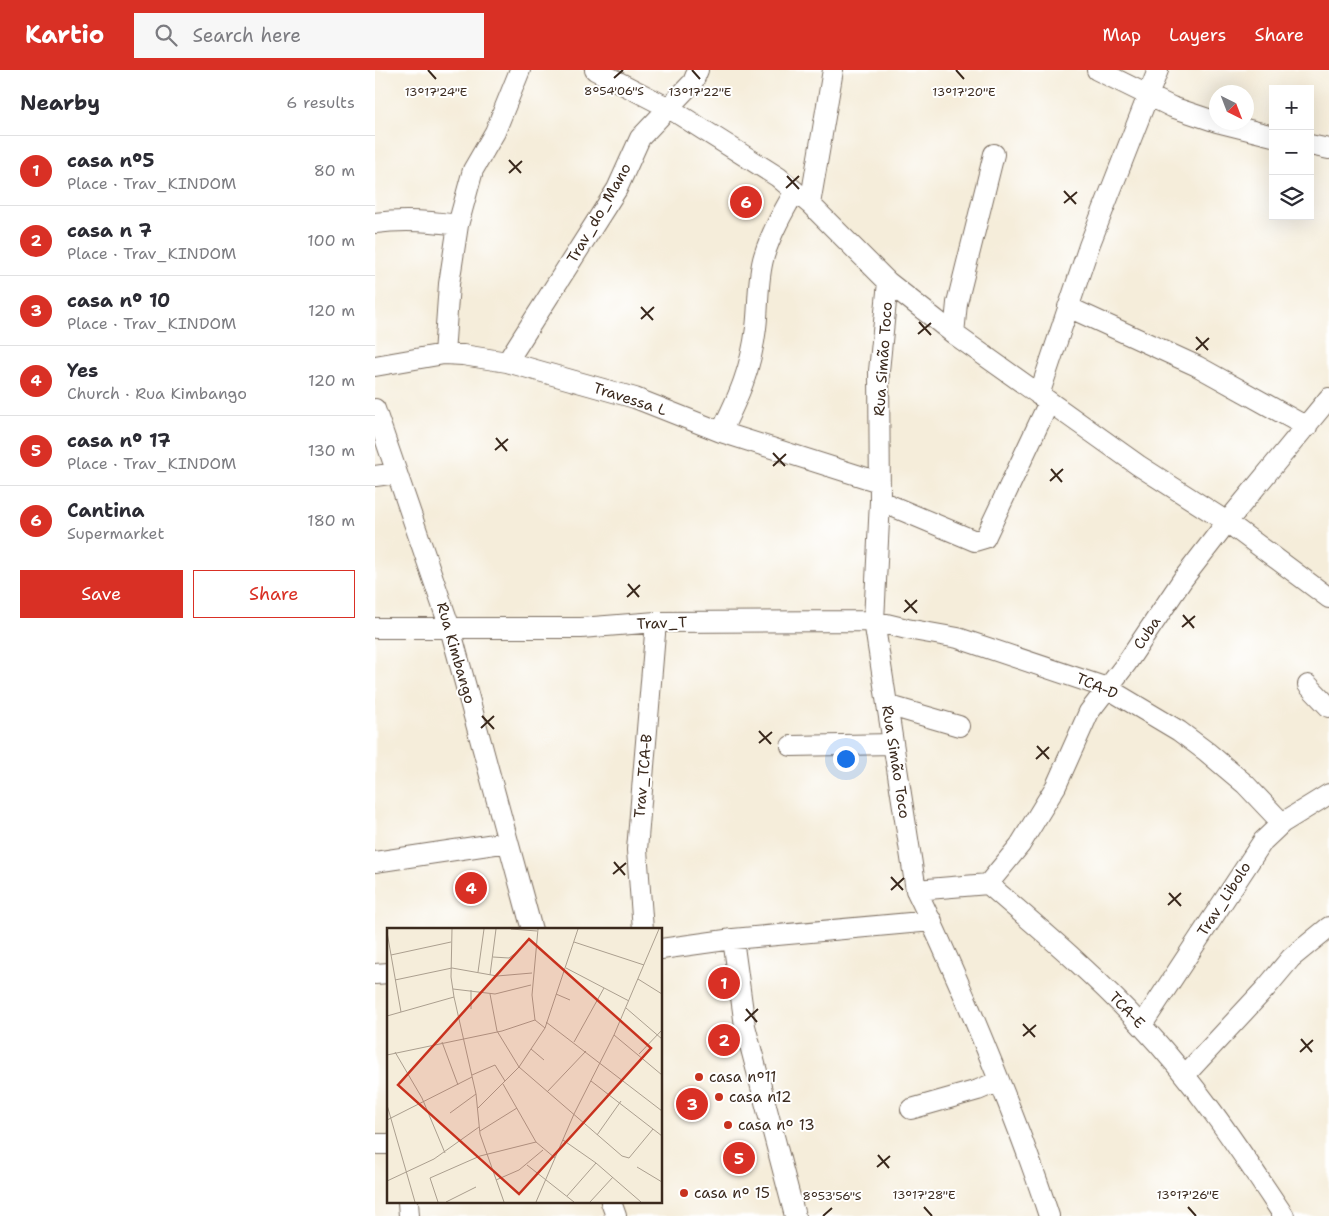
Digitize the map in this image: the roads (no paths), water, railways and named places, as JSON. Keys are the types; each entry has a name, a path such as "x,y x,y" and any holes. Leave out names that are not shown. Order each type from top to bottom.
{"street":[{"path":"444,354 449,284 458,225 473,170 495,132 520,70"},
{"path":"595,70 669,108 778,177 802,197 888,282 954,334 1138,465 1227,522 1329,598"},
{"name":"Trav_do_Mano","path":"507,362 612,197 640,138 693,82 698,70"},
{"path":"721,432 740,394 750,364 763,258 772,233 802,197 833,70"},
{"path":"1097,70 1172,107 1209,119"},
{"name":"Travessa L","path":"375,366 444,354 463,354 507,362 635,398 880,492 975,541 985,538 1044,399 1067,307 1158,70"},
{"path":"1249,130 1269,135"},
{"path":"1314,146 1329,149"},
{"path":"954,334 957,303 994,154"},
{"path":"375,223 403,220 458,225"},
{"name":"Rua Simão Toco","path":"888,282 879,372 880,492 874,621 916,890 932,921 999,1081 1033,1166 1049,1216"},
{"path":"1067,307 1197,366 1307,427"},
{"name":"Cuba","path":"988,884 1019,845 1051,794 1089,712 1126,664 1183,579 1227,522 1329,398"},
{"name":"Rua Kimbango","path":"375,410 450,628 531,928"},
{"path":"375,476 397,473"},
{"name":"Trav_T","path":"375,628 581,628 656,622 874,621"},
{"name":"TCA-D","path":"874,621 958,638 1107,688 1179,731 1207,752 1245,784 1282,823"},
{"name":"Trav_TCA-B","path":"643,928 637,850 656,622"},
{"path":"1308,685 1329,707"},
{"path":"887,705 959,726"},
{"path":"791,746 893,744"},
{"name":"Trav_Libolo","path":"1142,1025 1263,841 1282,823 1329,794"},
{"path":"375,862 509,842"},
{"path":"916,890 988,884"},
{"name":"TCA-E","path":"988,884 1101,983 1142,1025 1185,1075 1236,1143 1284,1216"},
{"path":"663,949 733,940 932,921"},
{"path":"1185,1075 1265,989 1291,958 1329,927"},
{"path":"733,940 745,1026 795,1216"},
{"path":"911,1109 978,1090 999,1081"},
{"path":"612,1204 616,1216"}],"place":[{"name":"Cantina","path":"746,202"},
{"name":"Yes","path":"471,888"},
{"name":"casa nº5","path":"724,983"},
{"name":"casa n 7","path":"724,1040"},
{"name":"casa nº11","path":"699,1077"},
{"name":"casa n12","path":"719,1097"},
{"name":"casa nº 10","path":"692,1104"},
{"name":"casa nº 13","path":"728,1125"},
{"name":"casa nº 17","path":"739,1158"},
{"name":"casa nº 15","path":"684,1193"}]}
